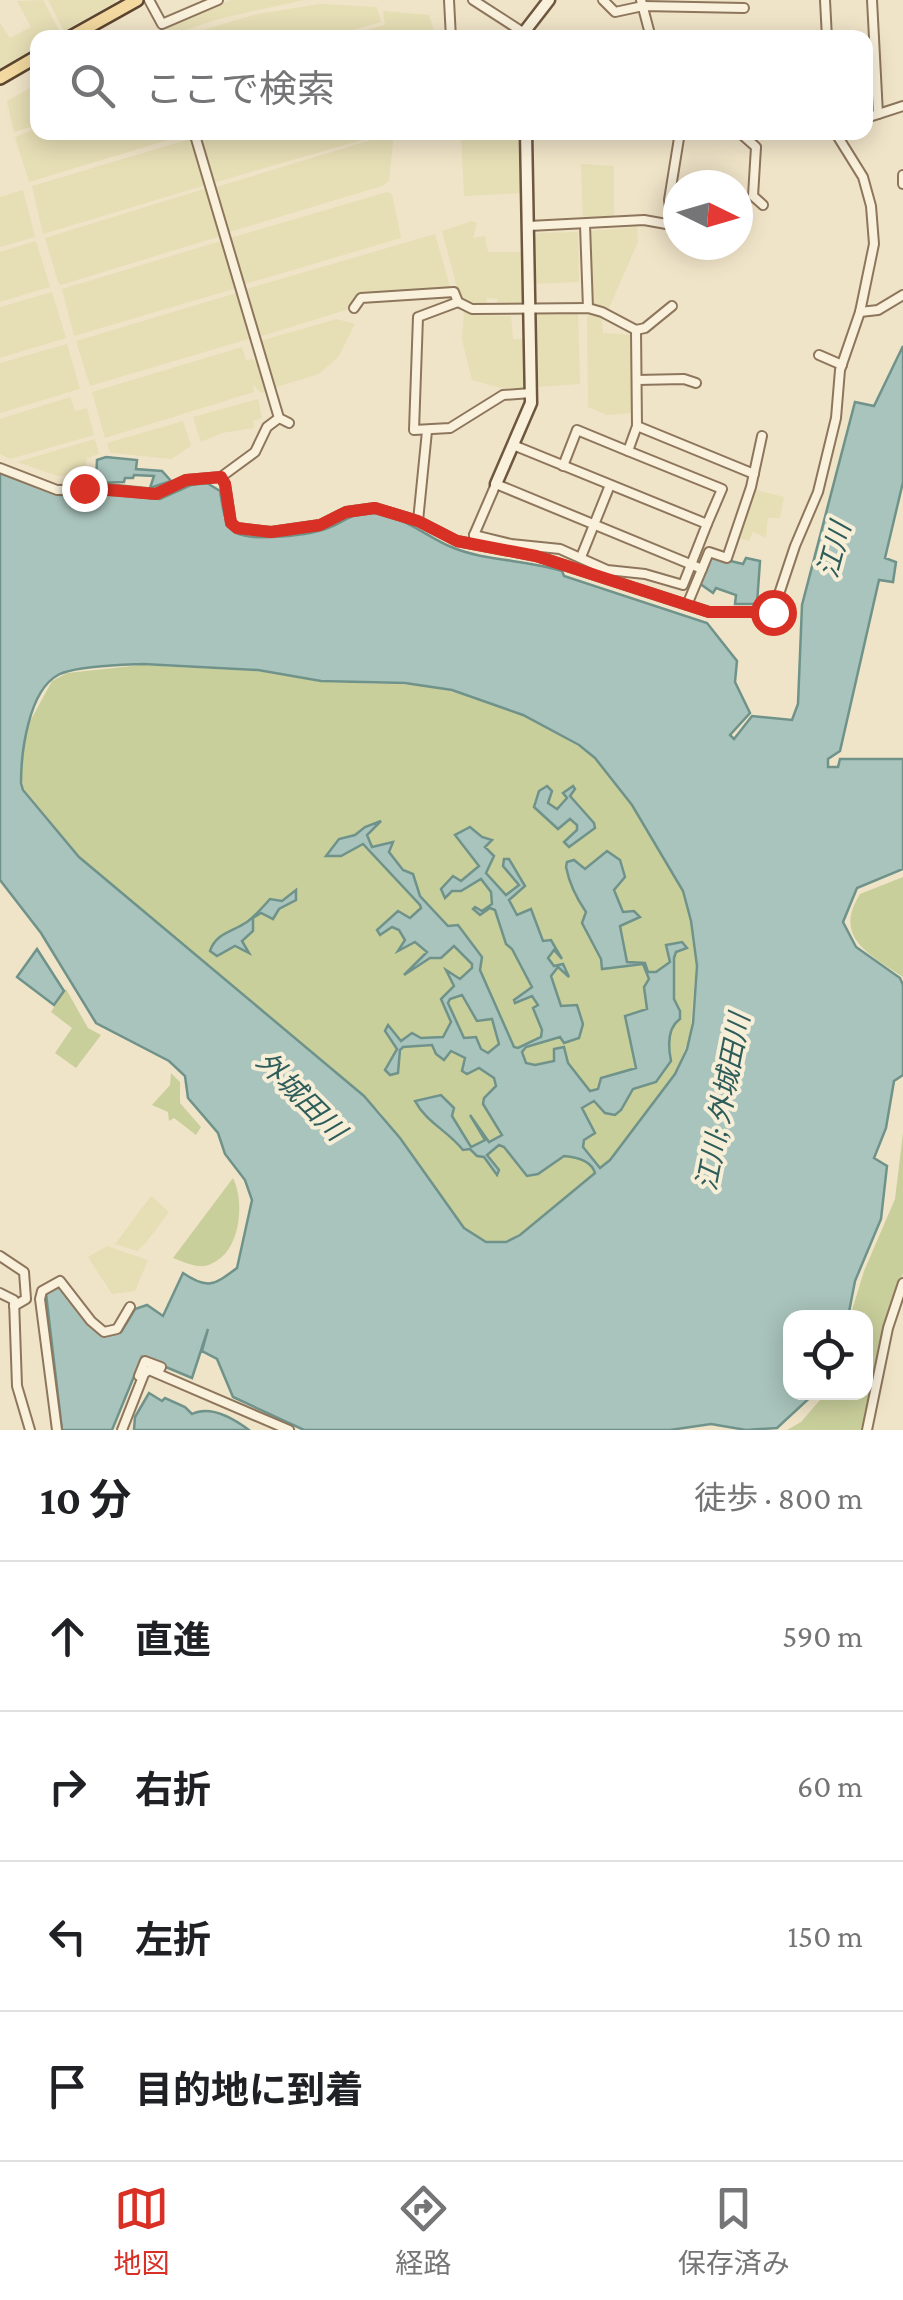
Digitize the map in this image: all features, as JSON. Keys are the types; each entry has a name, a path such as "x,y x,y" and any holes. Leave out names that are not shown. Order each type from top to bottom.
{"main road":[{"path":"84,30 138,0"},
{"path":"0,78 30,61"}],"street":[{"path":"148,0 164,30"},
{"path":"162,24 218,0"},
{"path":"449,0 451,30"},
{"path":"473,0 518,30"},
{"path":"531,30 550,0"},
{"path":"604,0 617,12 642,3 744,8"},
{"path":"825,0 827,30"},
{"path":"872,0 878,114"},
{"path":"642,3 650,30"},
{"path":"873,116 903,106"},
{"path":"196,140 279,418 289,423"},
{"path":"472,539 532,393 526,140"},
{"path":"529,226 644,220 672,229 669,200 679,140"},
{"path":"748,140 756,147 753,196 763,204"},
{"path":"221,477 231,523 237,528 271,532 320,525 362,508 390,511 709,612 775,610 794,546 818,492 836,418 842,364 860,312 874,244 863,177 840,140"},
{"path":"903,176 903,184"},
{"path":"586,225 588,308"},
{"path":"354,308 361,298 454,292 458,302"},
{"path":"860,312 878,310 903,295"},
{"path":"532,393 503,395 461,424 414,430 418,316 458,302 477,310 588,308 636,330 645,328 672,306"},
{"path":"628,451 638,426 636,330"},
{"path":"820,355 842,364"},
{"path":"636,380 684,379 696,383"},
{"path":"0,468 57,490 108,489 156,494 186,480 221,477 255,452 266,427 279,418"},
{"path":"638,426 754,474"},
{"path":"472,539 560,549 606,570 652,575 683,585 722,489 577,430 563,466"},
{"path":"418,521 428,431"},
{"path":"688,605 708,552 727,558 762,436"},
{"path":"513,445 707,524"},
{"path":"496,484 702,569"},
{"path":"581,557 610,485"},
{"path":"0,1256 24,1272 26,1300 14,1306"},
{"path":"57,1430 42,1291 60,1281 104,1332 117,1330 130,1307"},
{"path":"867,1430 888,1328 903,1283"},
{"path":"0,1293 11,1297 14,1306 18,1386 30,1430"},
{"path":"119,1430 146,1372 158,1373 289,1430"}],"shaded area":[{"path":"43,0 59,30 30,30 30,54 0,72 0,23 10,38 31,27 17,1"},
{"path":"48,0 115,0 116,2 63,30"},
{"path":"230,0 304,0 186,30 166,28"},
{"path":"319,4 377,7 381,22 353,30 204,30 253,15"},
{"path":"383,11 429,15 434,30 368,30 385,25"},
{"path":"30,88 30,127 14,132 7,101"},
{"path":"30,131 30,140 168,140 29,182 15,137"},
{"path":"187,140 190,140 206,185 43,234 32,186"},
{"path":"199,140 363,140 216,182 210,180"},
{"path":"371,140 393,140 389,181 382,186 226,233 213,188"},
{"path":"461,140 521,140 523,193 464,196"},
{"path":"581,164 614,166 614,222 583,224"},
{"path":"207,188 221,236 61,285 58,282 45,238"},
{"path":"23,190 35,237 0,247 0,197"},
{"path":"387,192 392,194 401,238 242,285 230,238"},
{"path":"472,221 477,223 473,238 485,236 488,252 525,252 526,307 497,309 497,299 487,298 486,309 474,308 460,299 442,231"},
{"path":"637,227 638,242 608,310 590,304 589,231"},
{"path":"578,232 579,282 538,284 533,278 533,237 538,233"},
{"path":"435,234 451,290 359,296 349,309 256,335 243,290"},
{"path":"36,241 50,287 0,302 0,252"},
{"path":"221,241 237,288 74,336 62,289"},
{"path":"52,292 66,338 0,358 0,307"},
{"path":"236,293 252,338 90,386 76,341"},
{"path":"464,310 475,315 511,316 513,339 525,339 526,388 501,388 472,380 462,340"},
{"path":"578,312 580,384 539,387 535,379 534,313"},
{"path":"594,312 602,317 603,333 633,335 634,413 607,415 588,407 587,316"},
{"path":"337,319 355,324 339,356 319,374 273,388 260,341"},
{"path":"67,344 80,389 0,413 0,363"},
{"path":"242,347 246,360 260,365 268,391 261,393 253,385 254,392 105,438 92,392"},
{"path":"70,397 75,411 87,408 94,435 10,459 0,454 0,419"},
{"path":"258,399 262,418 253,421 254,428 222,433 201,442 193,417"},
{"path":"183,421 191,446 171,459 109,450 107,443"},
{"path":"95,439 99,454 87,458 84,474 58,476 17,462"},
{"path":"752,491 784,497 780,518 768,518 766,538 753,532 749,541 737,538"},
{"path":"151,1196 169,1212 145,1244 137,1251 115,1244"},
{"path":"107,1246 148,1260 135,1291 112,1294 88,1257"}],"green space":[{"path":"141,665 258,671 323,682 422,685 464,694 522,715 578,746 594,758 631,805 668,862 690,921 696,966 690,1037 675,1074 610,1160 520,1234 505,1241 486,1242 464,1228 380,1112 80,857 24,789 20,772 28,725 52,681 67,673"},
{"path":"903,877 903,977 859,944 850,922 860,894"},
{"path":"66,989 88,1028 101,1035 76,1068 55,1053 72,1028 51,1012"},
{"path":"171,1073 180,1082 180,1103 201,1127 196,1135 174,1118 169,1121 168,1112 152,1105 170,1085"},
{"path":"903,1133 903,1273 886,1318 873,1387 873,1310 852,1310 895,1199"},
{"path":"233,1178 239,1213 229,1249 206,1266 173,1258"},
{"path":"820,1400 871,1400 865,1430 787,1430 801,1422"}],"water":[{"path":"903,346 903,482 885,558 896,562 893,582 879,580 840,751 828,759 828,767 838,767 840,759 903,759 903,869 857,888 843,922 856,947 900,978 903,985 903,1075 894,1081 886,1128 874,1158 887,1166 881,1219 855,1281 849,1310 783,1310 783,1400 807,1400 777,1428 746,1430 711,1424 670,1430 304,1430 233,1397 217,1359 202,1351 208,1329 192,1378 142,1357 112,1430 62,1430 46,1294 58,1286 89,1323 105,1335 121,1332 135,1309 147,1305 163,1316 183,1273 199,1282 211,1283 237,1268 252,1200 245,1180 225,1154 218,1133 188,1098 185,1076 169,1061 96,1023 41,933 0,880 0,473 60,495 160,499 191,485 207,483 220,491 232,530 244,536 320,531 363,513 387,515 463,551 562,571 564,576 707,623 737,661 735,682 750,713 730,735 734,739 752,716 792,720 798,704 802,605 855,402 874,406","holes":["143,664 258,670 321,681 405,683 452,690 523,715 595,758 632,805 683,891 697,966 687,1049 675,1074 600,1168 583,1147 584,1140 595,1133 582,1108 594,1101 605,1113 615,1115 633,1089 656,1082 671,1061 671,1032 680,1019 674,999 674,958 676,952 687,948 682,942 666,945 670,962 656,972 648,972 645,963 627,962 620,926 640,917 634,911 623,912 614,890 625,877 620,860 607,851 585,869 574,860 567,862 566,867 586,912 582,923 601,959 602,969 643,964 649,979 644,987 647,1009 625,1016 636,1068 601,1078 598,1089 590,1091 568,1063 564,1047 554,1049 554,1061 526,1063 522,1052 526,1047 560,1037 564,1043 579,1038 583,1024 577,1005 561,1006 551,976 558,967 569,977 563,964 554,966 548,958 554,950 562,959 551,940 543,941 531,909 517,915 509,900 525,886 509,859 504,859 503,866 519,885 506,895 486,873 494,856 485,847 492,840 470,827 455,835 479,866 461,881 453,876 441,889 445,898 481,879 491,892 492,904 482,911 473,909 480,915 490,908 495,910 506,944 532,987 515,1003 532,996 538,1005 533,1008 541,1037 518,1048 514,1047 480,970 482,957 458,925 448,926 420,896 413,874 403,870 389,852 393,842 372,847 367,835 381,821 339,839 326,856 341,856 363,844 420,905 410,918 398,911 377,930 380,935 392,927 399,930 405,940 398,951 415,942 427,952 404,975 430,958 441,958 454,946 472,964 460,979 446,970 454,986 441,999 451,1022 443,1037 421,1038 412,1033 401,1041 388,1025 385,1031 397,1049 385,1070 390,1075 398,1073 403,1047 432,1045 444,1060 451,1051 465,1058 462,1071 467,1074 479,1068 494,1078 496,1086 483,1104 502,1135 489,1142 470,1115 485,1140 471,1147 452,1116 454,1108 441,1095 415,1101 463,1150 470,1149 484,1157 497,1175 499,1170 487,1155 499,1145 527,1176 538,1174 564,1156 583,1160 595,1173 520,1235 506,1242 486,1242 464,1228 400,1138 364,1096 79,857 23,790 21,771 28,724 40,695 58,675 99,666","462,995 477,1021 492,1019 499,1044 488,1053 481,1049 476,1037 464,1038 448,1003 450,999"]},
{"path":"97,460 137,460 136,469 162,471 171,481 150,488 154,476 134,475 124,482 96,483"},
{"path":"710,556 743,564 746,558 760,561 757,604 735,604 736,595 716,588 713,593 699,583"},
{"path":"547,786 552,791 548,803 557,809 567,798 563,793 573,786 570,796 594,823 595,828 569,847 564,842 577,830 577,825 570,819 558,829 534,807 539,791"},
{"path":"296,890 296,900 279,909 273,919 261,913 253,918 253,931 242,941 249,953 235,946 217,956 210,951 220,937 247,922 270,899 282,901"},
{"path":"37,949 64,991 54,1005 17,977"},
{"path":"149,1393 185,1407 192,1414 221,1414 249,1430 134,1430 135,1417"}],"route":[{"path":"84,488 156,494 186,480 221,477 231,523 237,528 271,532 320,525 346,512 375,508 418,521 457,541 530,554 709,612 773,612"}],"water label":[{"name":"江川","path":"834,550"},
{"name":"外城田川","path":"301,1096"},
{"name":"江川; 外城田川","path":"723,1102"}]}
